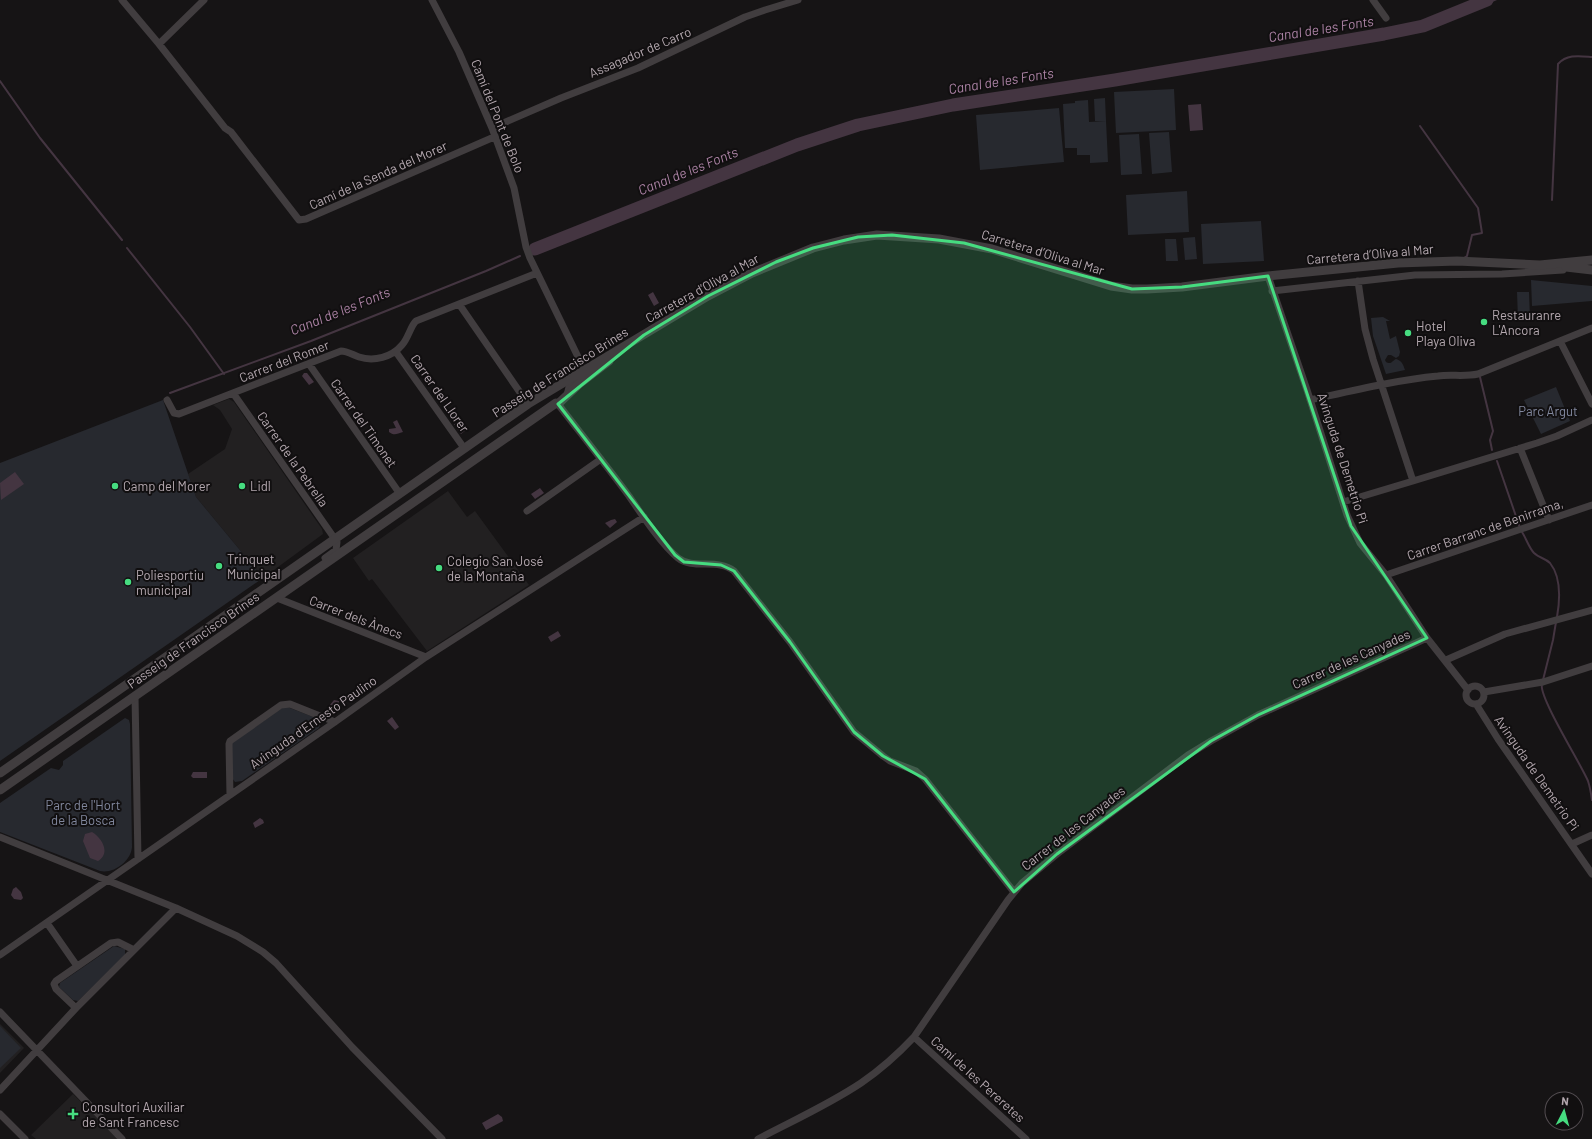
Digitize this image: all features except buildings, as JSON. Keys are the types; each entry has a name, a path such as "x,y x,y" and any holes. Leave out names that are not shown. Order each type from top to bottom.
{"street":[{"name":"Camí de la Senda del Morer","path":"122,0 159,44 296,218 302,220 494,137"},
{"path":"159,44 204,0"},
{"name":"Camí del Pont de Bolo","path":"432,0 454,40 492,128 494,137 514,188 526,247 530,258 583,371"},
{"name":"Assagador de Carro","path":"492,128 561,98 638,68 745,17 798,0"},
{"path":"1373,0 1386,18"},
{"name":"Carretera d’Oliva al Mar","path":"644,335 708,296 776,262 826,244 858,237 877,235 922,238 978,246 1097,282 1132,289 1182,287 1268,276 1398,263 1457,261 1540,264"},
{"path":"1573,262 1592,257"},
{"path":"1540,264 1592,260"},
{"path":"1573,262 1592,264"},
{"path":"1540,264 1592,270"},
{"path":"1272,292 1415,274 1502,274 1563,270"},
{"path":"396,352 408,337 414,323 537,273"},
{"name":"Avinguda de Demetrio Pi","path":"1268,276 1272,292 1310,400 1351,526 1360,543 1386,575 1427,638 1446,660 1468,690"},
{"path":"1358,281 1365,329 1373,359 1413,481"},
{"path":"459,304 528,404"},
{"path":"1310,400 1382,385 1438,376 1469,376 1478,374 1592,328"},
{"name":"Passeig de Francisco Brines","path":"0,773 528,404 644,335"},
{"name":"Passeig de Francisco Brines","path":"0,790 561,400 579,384 644,335"},
{"path":"1560,341 1592,404"},
{"name":"Carrer del Romer","path":"168,400 174,413 180,414 341,351 367,359 384,357 396,352"},
{"name":"Carrer del Llorer","path":"396,352 464,448"},
{"name":"Carrer del Timonet","path":"309,364 400,494"},
{"path":"561,400 569,387 582,378 583,371"},
{"path":"556,387 561,400 601,459 644,517 675,555 680,560 689,563 721,565 734,571 790,642 854,732 890,761 916,771 925,779 1014,892"},
{"path":"547,392 561,400"},
{"name":"Carrer de la Pebrella","path":"232,393 334,539"},
{"path":"1343,502 1557,436 1592,420"},
{"path":"1520,448 1549,520"},
{"path":"527,511 601,459"},
{"name":"Carrer Barranc de Benirrama,","path":"1386,575 1592,505"},
{"name":"Avinguda d'Ernesto Paulino","path":"0,955 426,657 644,517"},
{"path":"304,578 306,572 336,550 337,542 334,539"},
{"name":"Carrer dels Ànecs","path":"277,598 426,657"},
{"path":"1446,660 1496,638 1527,627 1592,610"},
{"name":"Carrer de les Canyades","path":"758,1139 826,1104 861,1083 895,1056 914,1037 1014,892 1038,868 1188,755 1258,715 1427,638"},
{"path":"1484,692 1542,682 1592,666"},
{"path":"1476,686 1481,688 1484,692 1483,700 1476,704 1468,701 1466,695 1468,690 1476,686"},
{"path":"135,696 138,859"},
{"path":"230,795 230,741 281,705 290,704 335,722"},
{"name":"Avinguda de Demetrio Pi","path":"1476,704 1498,739 1592,874"},
{"path":"1572,844 1592,835"},
{"path":"0,837 176,908 245,940 276,963 352,1047 442,1139"},
{"path":"0,1090 76,1008 176,908"},
{"path":"47,923 77,966"},
{"path":"76,1008 56,989 54,984 56,981 113,942 118,942 134,950"},
{"path":"0,1012 36,1052 122,1139"},
{"name":"Camí de les Pereretes","path":"914,1037 1026,1139"},
{"path":"0,1114 25,1139"}],"highlighted area":[{"path":"892,235 964,243 1132,289 1182,287 1268,276 1351,526 1427,638 1258,715 1211,741 1057,854 1014,892 925,779 883,756 854,732 790,642 734,571 721,565 684,562 675,555 558,404 644,335 708,296 776,262 813,248 858,237"}],"shaded area":[{"path":"1473,0 1497,0 1447,22 1444,12"},
{"path":"1201,104 1203,130 1190,131 1188,105"},
{"path":"653,292 659,303 654,306 648,295"},
{"path":"304,373 307,373 314,382 309,385 302,376"},
{"name":"Lidl","path":"229,399 234,402 322,529 323,534 263,578 196,497 188,474 225,449 232,429 220,410 213,405"},
{"path":"397,420 403,432 392,434 389,432 389,429 396,428 393,422"},
{"path":"459,422 466,430 461,434 454,424"},
{"path":"15,472 24,484 1,500 0,483"},
{"path":"540,488 544,493 535,499 531,494"},
{"name":"Colegio San José de la Montaña","path":"448,491 467,517 475,511 529,585 427,651 372,579 369,581 353,558"},
{"path":"615,519 617,522 610,528 605,523 611,520"},
{"path":"558,631 561,636 551,642 548,637"},
{"path":"334,700 339,701 339,705 336,709 332,710 329,706"},
{"path":"392,717 399,727 395,730 387,721"},
{"path":"193,772 207,772 207,778 193,778 191,776"},
{"path":"260,818 264,823 255,828 253,823"},
{"path":"92,832 99,838 104,846 104,854 98,861 90,858 83,841 85,834"},
{"path":"16,887 21,892 23,898 21,900 14,899 11,895 13,889"},
{"path":"0,1024 24,1048 0,1073"},
{"name":"Consultori Auxiliar de Sant Francesc","path":"73,1094 118,1139 36,1139 31,1135"},
{"path":"498,1114 502,1117 503,1121 486,1130 482,1123"}],"green space":[{"path":"1174,89 1176,130 1116,133 1114,92"},
{"path":"1105,98 1106,121 1095,121 1094,99"},
{"path":"1088,100 1089,122 1106,121 1108,162 1090,163 1090,155 1077,155 1077,148 1065,148 1063,104"},
{"path":"1059,108 1064,162 980,170 976,115"},
{"path":"1169,132 1172,172 1152,174 1149,133"},
{"path":"1139,134 1142,174 1121,175 1119,135"},
{"path":"1187,191 1189,232 1128,235 1126,195"},
{"path":"1261,221 1264,261 1203,264 1201,224"},
{"path":"1195,237 1197,259 1185,260 1183,238"},
{"path":"1165,239 1176,239 1178,261 1166,261"},
{"path":"1531,280 1592,286 1592,301 1532,306"},
{"path":"1517,292 1529,292 1530,319 1518,319"},
{"path":"1383,317 1390,321 1386,321 1390,339 1396,336 1400,352 1399,356 1396,358 1388,355 1385,360 1389,363 1396,359 1400,361 1405,370 1386,374 1373,336 1371,318"},
{"name":"Parc Argut","path":"1556,387 1570,421 1541,434 1524,400"},
{"name":"Poliesportiu municipal","path":"163,400 196,497 263,578 0,761 0,463"},
{"path":"285,706 316,718 321,722 319,728 242,781 235,782 232,778 232,743"},
{"name":"Parc de l'Hort de la Bosca","path":"125,718 129,720 130,724 132,847 129,857 125,862 111,870 100,871 0,832 0,803 51,768 59,770 63,765 63,761"},
{"path":"114,946 125,949 125,955 78,1001 73,1000 59,987 60,983"},
{"path":"0,1026 21,1048 0,1068"}],"waterway":[{"name":"Canal de les Fonts","path":"535,249 797,145 858,125 953,105 1115,80 1384,34 1423,26 1487,0"},
{"path":"1552,200 1558,64 1569,57 1592,57"},
{"path":"0,81 40,138 122,240"},
{"path":"1420,126 1478,208 1482,233 1472,235 1467,256 1464,258"},
{"path":"127,248 190,327 224,374"},
{"name":"Canal de les Fonts","path":"170,393 311,341 520,256"},
{"path":"1480,377 1493,431 1490,440 1492,450"},
{"path":"1497,461 1520,528"},
{"path":"1522,532 1532,551 1550,563 1557,575 1559,589 1557,617"},
{"path":"1543,680 1556,622"},
{"path":"1542,684 1543,691 1553,715 1588,781 1592,800"}],"place":[{"name":"Restauranre L'Ancora","path":"1484,322"},
{"name":"Hotel Playa Oliva","path":"1408,333"},
{"name":"Camp del Morer","path":"115,486"},
{"name":"Lidl","path":"242,486"},
{"name":"Trinquet Municipal","path":"219,566"},
{"name":"Colegio San José de la Montaña","path":"439,568"},
{"name":"Poliesportiu municipal","path":"128,582"},
{"name":"Consultori Auxiliar de Sant Francesc","path":"73,1114"}]}
